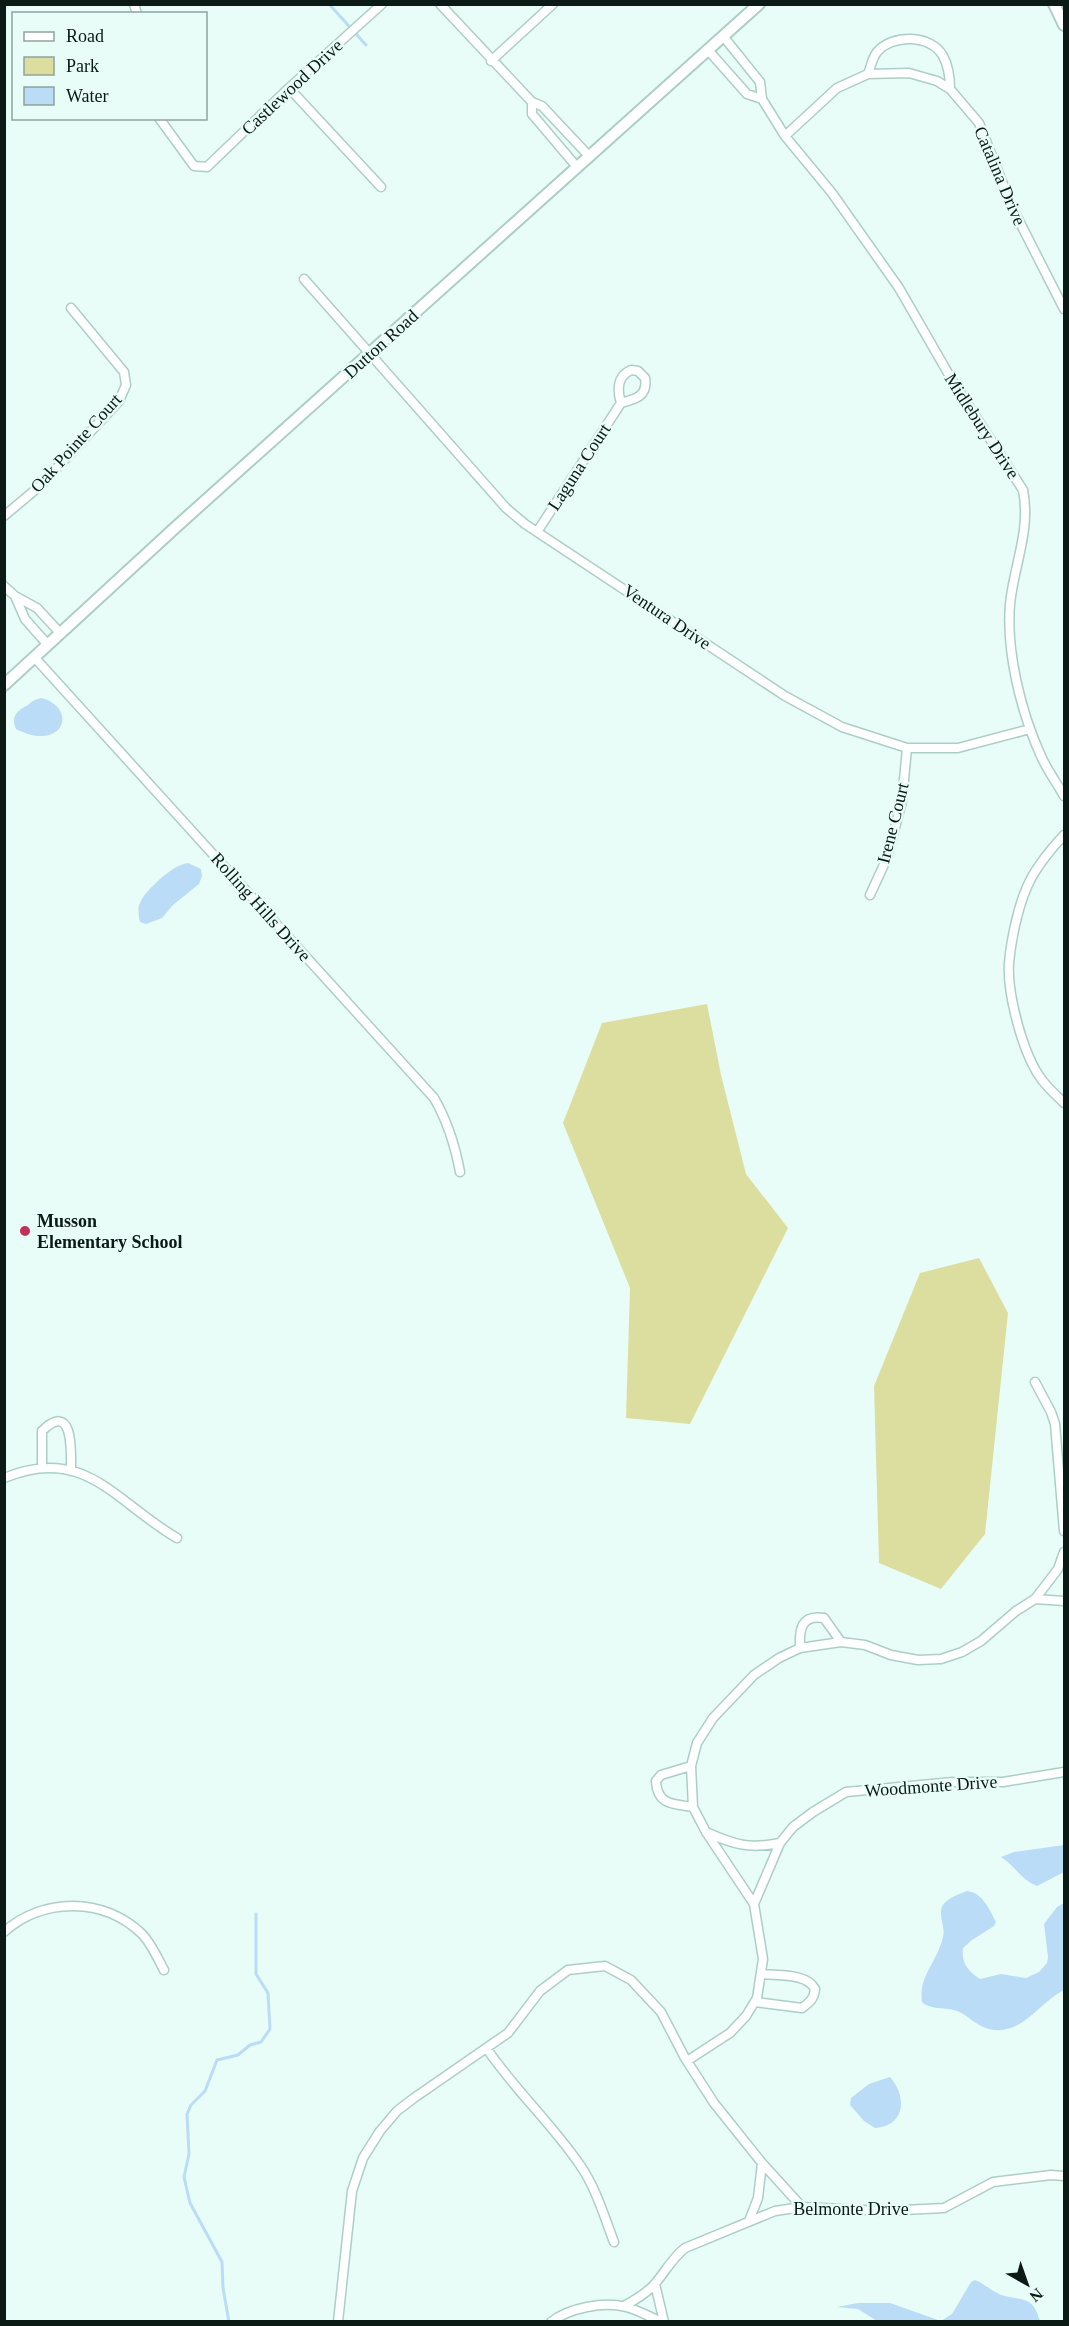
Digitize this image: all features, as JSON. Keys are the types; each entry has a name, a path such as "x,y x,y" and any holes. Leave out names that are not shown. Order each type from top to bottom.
{"street":[{"name":"Castlewood Drive","path":"160,120 194,166 207,167 289,88 382,4"},
{"path":"440,4 491,61 532,102 542,106 589,156"},
{"path":"491,61 553,4"},
{"name":"Dutton Road","path":"4,685 177,525 759,4"},
{"path":"1054,4 1065,25"},
{"name":"Midlebury Drive","path":"723,36 760,82 762,99 785,136 832,193 899,288 952,380 1023,490 1026,506 1024,542 1010,605 1018,691 1041,758 1065,796"},
{"path":"868,74 875,54 886,43 906,38 924,41 942,54 950,74 950,89"},
{"name":"Midlebury Drive","path":"708,50 747,94 762,99"},
{"name":"Catalina Drive","path":"785,136 837,88 868,74 909,73 937,81 950,89 979,123 1012,207 1065,309"},
{"path":"289,88 381,187"},
{"path":"532,102 532,114 577,166"},
{"name":"Ventura Drive","path":"304,279 506,508 537,532 785,696 842,728 907,748 958,748 1030,729"},
{"name":"Oak Pointe Court","path":"4,516 41,485 65,460 93,426 118,401 126,385 124,372 71,308"},
{"name":"Laguna Court","path":"537,532 621,403"},
{"path":"4,586 15,596 37,608 61,634"},
{"path":"15,596 26,619 48,645"},
{"path":"26,619 37,608"},
{"name":"Rolling Hills Drive","path":"35,658 434,1098 445,1117 455,1145 460,1172"},
{"name":"Irene Court","path":"870,896 887,858 902,801 907,748"},
{"path":"1065,835 1055,845 1027,886 1013,936 1009,965 1014,1009 1025,1046 1042,1080 1065,1103"},
{"path":"1035,1382 1055,1424 1065,1531"},
{"path":"42,1468 42,1431 50,1423 60,1422 66,1425 70,1432 71,1471"},
{"path":"4,1478 15,1473 42,1468 79,1473 112,1489 153,1524 177,1538"},
{"path":"687,2061 730,2033 746,2016 755,2002 762,1974 761,1936 754,1904 706,1832 693,1807 691,1766 697,1743 713,1718 754,1675 778,1658 800,1648 841,1642 865,1645 891,1655 918,1660 941,1659 962,1652 981,1641 1016,1611 1035,1599 1058,1569 1065,1552"},
{"path":"1035,1599 1065,1601"},
{"path":"800,1648 801,1627 807,1620 815,1617 824,1618 841,1642"},
{"path":"691,1766 661,1775 656,1781 656,1792 661,1799 671,1804 693,1807"},
{"name":"Woodmonte Drive","path":"754,1904 780,1843 793,1827 846,1792 953,1782 1003,1782 1065,1772"},
{"path":"706,1832 735,1845 759,1847 780,1843"},
{"path":"4,1932 22,1918 40,1910 65,1905 98,1910 118,1918 143,1935 164,1970"},
{"path":"338,2322 352,2191 363,2158 380,2131 397,2111 508,2033 540,1990 568,1970 605,1966 631,1980 661,2012 687,2061 714,2103 762,2163 802,2206"},
{"path":"755,2002 802,2008 811,2002 816,1989 812,1982 803,1979 762,1974"},
{"path":"487,2049 503,2072 581,2166 598,2199 614,2242"},
{"path":"748,2221 758,2198 762,2163"},
{"name":"Belmonte Drive","path":"624,2306 642,2296 655,2284 675,2256 685,2248 775,2211 802,2206 883,2211 944,2208 993,2182 1051,2175 1065,2176"},
{"path":"655,2284 663,2322"},
{"path":"551,2322 557,2317 582,2309 624,2306 663,2322"}],"green space":[{"path":"707,1004 721,1075 746,1174 788,1228 690,1424 626,1418 630,1288 563,1123 602,1023"},
{"path":"979,1258 1008,1313 985,1534 941,1589 879,1563 874,1386 920,1273"}],"water":[{"path":"42,698 53,703 60,711 62,719 55,733 45,736 32,735 16,729 14,720 16,714 34,700"},
{"path":"188,863 201,869 202,876 199,884 173,905 162,918 146,924 140,922 139,905 148,891 175,868"},
{"path":"1064,1845 1064,1872 1037,1886 1001,1857 1014,1852"},
{"path":"967,1891 981,1898 996,1922 994,1926 963,1948 966,1966 980,1979 1001,1974 1026,1978 1039,1972 1047,1963 1048,1957 1044,1924 1057,1907 1064,1903 1064,1990 1030,2017 1011,2028 989,2029 957,2011 925,2005 922,2002 923,1984 943,1937 941,1909 948,1900"},
{"path":"890,2077 896,2085 901,2101 898,2116 893,2122 875,2128 864,2121 850,2105 851,2098 869,2084"},
{"path":"975,2280 1001,2295 1028,2301 1035,2308 1040,2321 941,2321 952,2314 971,2282"},
{"path":"858,2303 890,2303 941,2321 877,2321 858,2309 837,2307"}],"waterway":[{"path":"329,4 366,45"},
{"path":"229,2322 223,2288 222,2262 190,2203 184,2177 189,2154 187,2114 191,2105 205,2091 217,2060 238,2055 250,2045 261,2042 270,2029 268,1993 256,1974 256,1914"}],"place":[{"name":"Musson Elementary School","path":"25,1231"}]}
